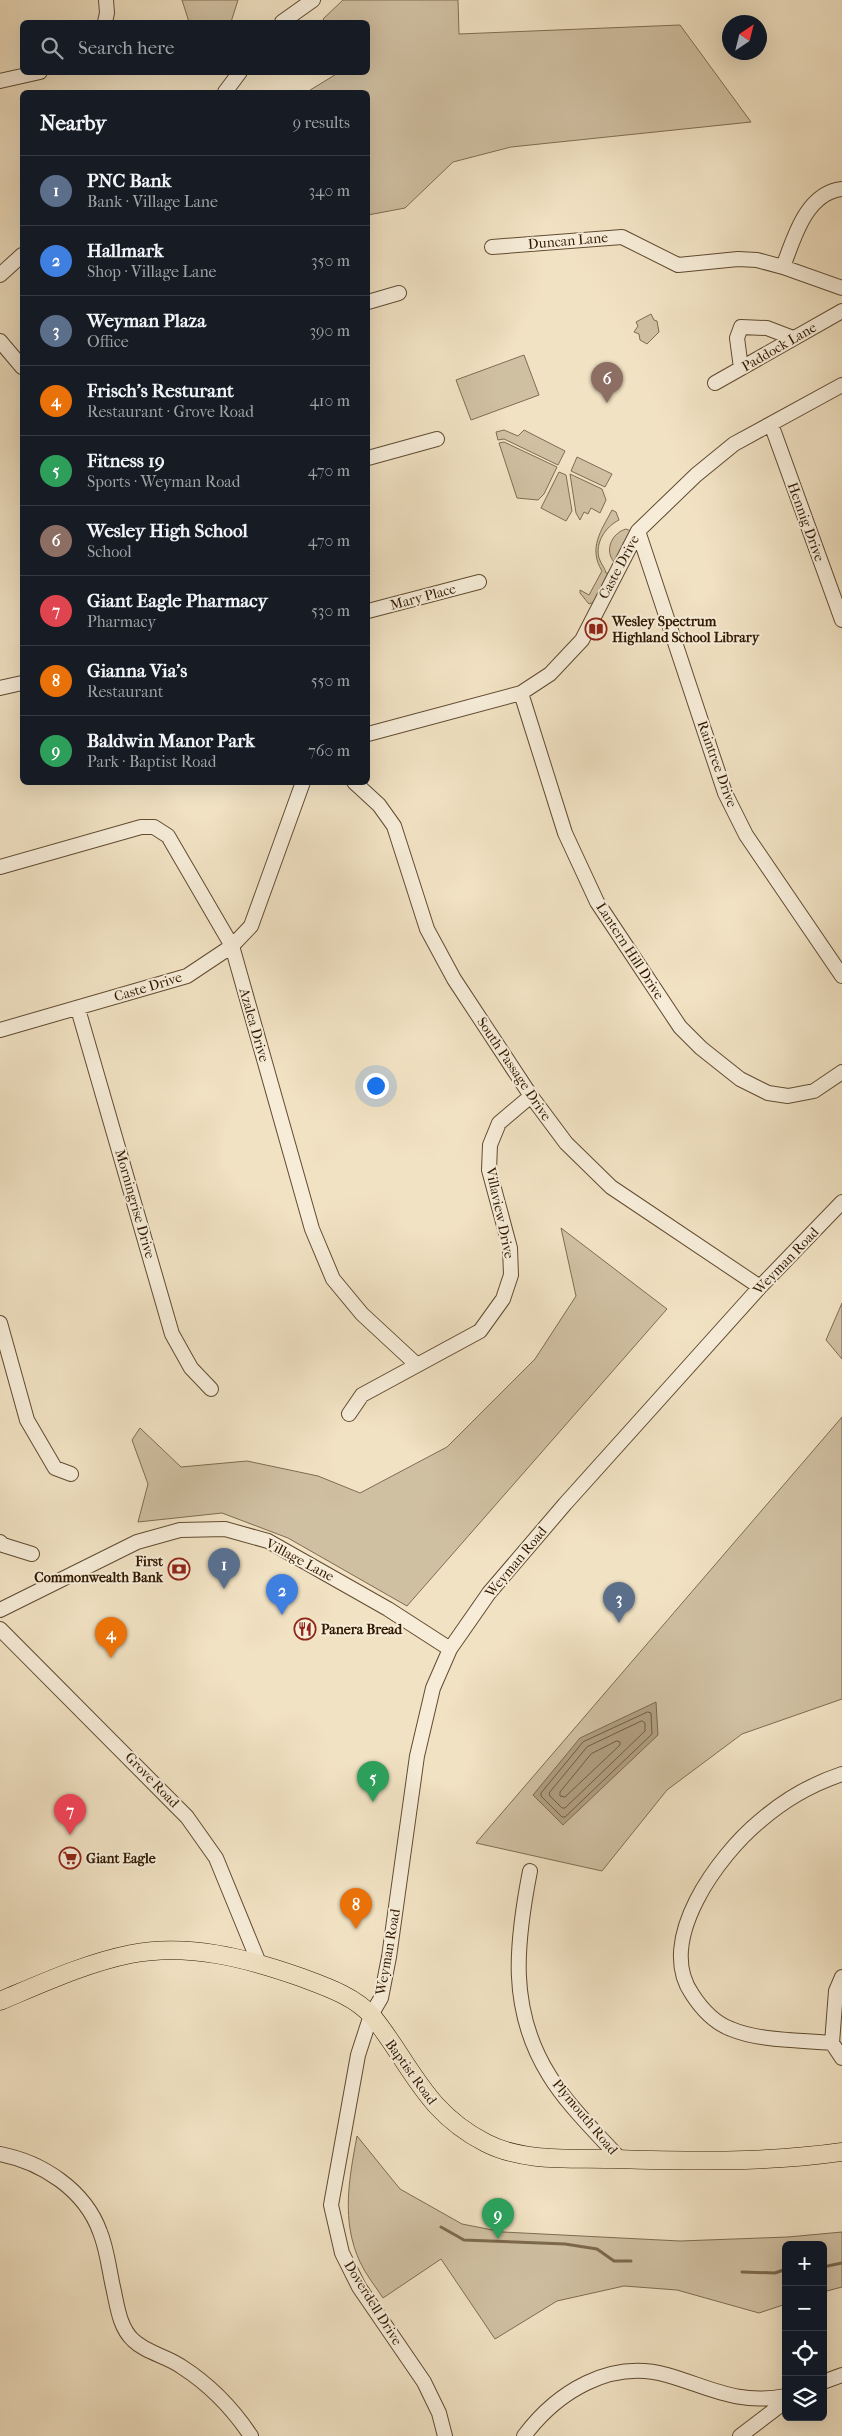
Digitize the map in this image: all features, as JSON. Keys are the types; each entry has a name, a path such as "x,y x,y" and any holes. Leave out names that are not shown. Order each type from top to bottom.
{"main road":[{"name":"Baptist Road","path":"0,2001 63,1975 133,1954 184,1950 210,1953 259,1962 328,1988 352,2000 372,2015 404,2065 438,2109 469,2134 508,2152 544,2157 732,2161 842,2152"}],"street":[{"path":"105,20 106,0"},
{"path":"285,20 312,0"},
{"path":"0,81 27,75"},
{"path":"226,90 238,75"},
{"path":"783,266 801,222 818,200 834,190 842,189"},
{"name":"Duncan Lane","path":"492,247 622,237 678,265 738,259 757,260 783,266 842,288"},
{"path":"0,275 20,257"},
{"path":"370,301 399,293"},
{"name":"Paddock Lane","path":"715,383 842,311"},
{"path":"741,368 737,338 741,327 767,328 794,338"},
{"path":"0,341 20,365"},
{"name":"Caste Drive","path":"370,733 521,693 550,674 582,640 638,530 696,475 734,444 842,385"},
{"name":"Hennig Drive","path":"771,424 842,620"},
{"path":"370,457 437,439"},
{"name":"Raintree Drive","path":"638,530 725,793 746,836 842,976"},
{"name":"Mary Place","path":"370,610 479,582"},
{"path":"0,688 20,683"},
{"name":"Lantern Hill Drive","path":"521,693 565,833 597,902 680,1027 701,1048 740,1079 768,1093 788,1096 814,1091 842,1072"},
{"name":"Caste Drive","path":"0,1030 187,976 232,946 251,926 301,785"},
{"name":"South Passage Drive","path":"357,785 379,805 394,826 427,928 454,979 530,1096 566,1143 611,1186 760,1288"},
{"name":"Azalea Drive","path":"0,867 141,827 154,827 168,836 232,946 312,1229 333,1280 362,1314 416,1364"},
{"name":"Morningrise Drive","path":"78,1009 172,1334 190,1368 210,1389"},
{"name":"Villaview Drive","path":"349,1414 362,1395 416,1364 480,1331 503,1299 511,1275 510,1248 489,1170 490,1145 499,1123 530,1096"},
{"name":"Weyman Road","path":"372,2015 380,1998 389,1956 422,1733 433,1688 450,1649 489,1594 546,1527 760,1288 842,1202"},
{"path":"0,1323 27,1420 54,1468 71,1474"},
{"name":"Village Lane","path":"0,1610 137,1542 180,1530 225,1529 268,1541 388,1609 450,1649"},
{"path":"0,1542 32,1554"},
{"name":"Grove Road","path":"0,1629 188,1817 216,1858 259,1962"},
{"path":"832,2042 751,2035 730,2029 712,2018 687,1987 681,1971 680,1956 688,1918 704,1887 740,1840 760,1821 804,1790 842,1774"},
{"name":"Plymouth Road","path":"530,1871 520,1926 517,1962 526,2020 534,2045 548,2074 564,2097 620,2159"},
{"path":"842,1977 836,1991 832,2042 842,2058"},
{"name":"Doverdell Drive","path":"372,2015 355,2069 334,2185 331,2205 334,2226 342,2253 360,2287 424,2382 439,2414 445,2436"},
{"path":"0,2154 34,2163 56,2177 77,2196 100,2230 122,2324 132,2339 143,2348 181,2366 206,2384 229,2406 251,2436"},
{"path":"524,2436 548,2408 564,2395 588,2382 616,2373 649,2371 742,2399 764,2400 782,2397"},
{"path":"827,2381 842,2375"},
{"path":"740,2436 782,2404"}],"shaded area":[{"path":"182,0 238,0 232,20 188,20"},
{"path":"343,0 458,0 459,34 680,25 751,122 511,147 453,162 405,208 370,215 370,90 310,90 335,75 370,75 370,20 323,19"},
{"path":"651,314 654,320 657,321 659,332 647,344 640,340 639,334 634,332 638,326 636,322"},
{"path":"524,355 539,395 471,420 456,380"},
{"path":"504,430 518,436 524,430 565,451 558,465 504,439 498,440 496,432"},
{"path":"504,442 557,467 544,494 538,500 517,498 499,443"},
{"path":"577,457 612,474 605,487 571,471"},
{"path":"559,472 566,475 572,511 566,521 541,508"},
{"path":"570,474 602,489 606,500 600,513 591,508 588,514 584,512 580,520 576,513"},
{"path":"612,510 616,512 619,520 605,531 598,547 599,558 606,573 608,573 594,602 589,604 580,593 580,590 589,595 602,571 596,555 596,547 600,532"},
{"path":"626,529 631,531 614,562 610,552 611,542 617,534"},
{"path":"561,1228 667,1309 407,1606 288,1538 222,1513 138,1522 148,1484 132,1440 140,1428 181,1467 247,1461 318,1476 360,1493 447,1447 535,1359 576,1296"},
{"path":"842,1303 842,1359 826,1340"},
{"path":"842,1417 842,1699 742,1734 667,1790 602,1871 476,1843"},
{"path":"357,2136 400,2189 462,2224 503,2232 680,2241 788,2237 842,2232 842,2287 827,2291 827,2241 782,2241 782,2305 759,2313 677,2290 624,2286 557,2301 495,2339 441,2259 383,2298 360,2262 350,2231 348,2200"}],"water":[{"path":"656,1702 658,1735 563,1825 533,1795 580,1738"}],"waterway":[{"path":"441,2227 464,2240 565,2244 597,2249 614,2261 631,2261"},
{"path":"827,2266 842,2263"},
{"path":"742,2272 775,2273 782,2270"}],"place":[{"name":"Wesley High School","path":"607,403"},
{"name":"Wesley Spectrum Highland School Library","path":"596,629"},
{"name":"First Commonwealth Bank","path":"179,1569"},
{"name":"PNC Bank","path":"224,1589"},
{"name":"Hallmark","path":"282,1615"},
{"name":"Weyman Plaza","path":"619,1623"},
{"name":"Panera Bread","path":"305,1629"},
{"name":"Frisch's Resturant","path":"111,1658"},
{"name":"Fitness 19","path":"373,1802"},
{"name":"Giant Eagle Pharmacy","path":"70,1835"},
{"name":"Giant Eagle","path":"70,1858"},
{"name":"Gianna Via's","path":"356,1929"},
{"name":"Baldwin Manor Park","path":"498,2239"}]}
